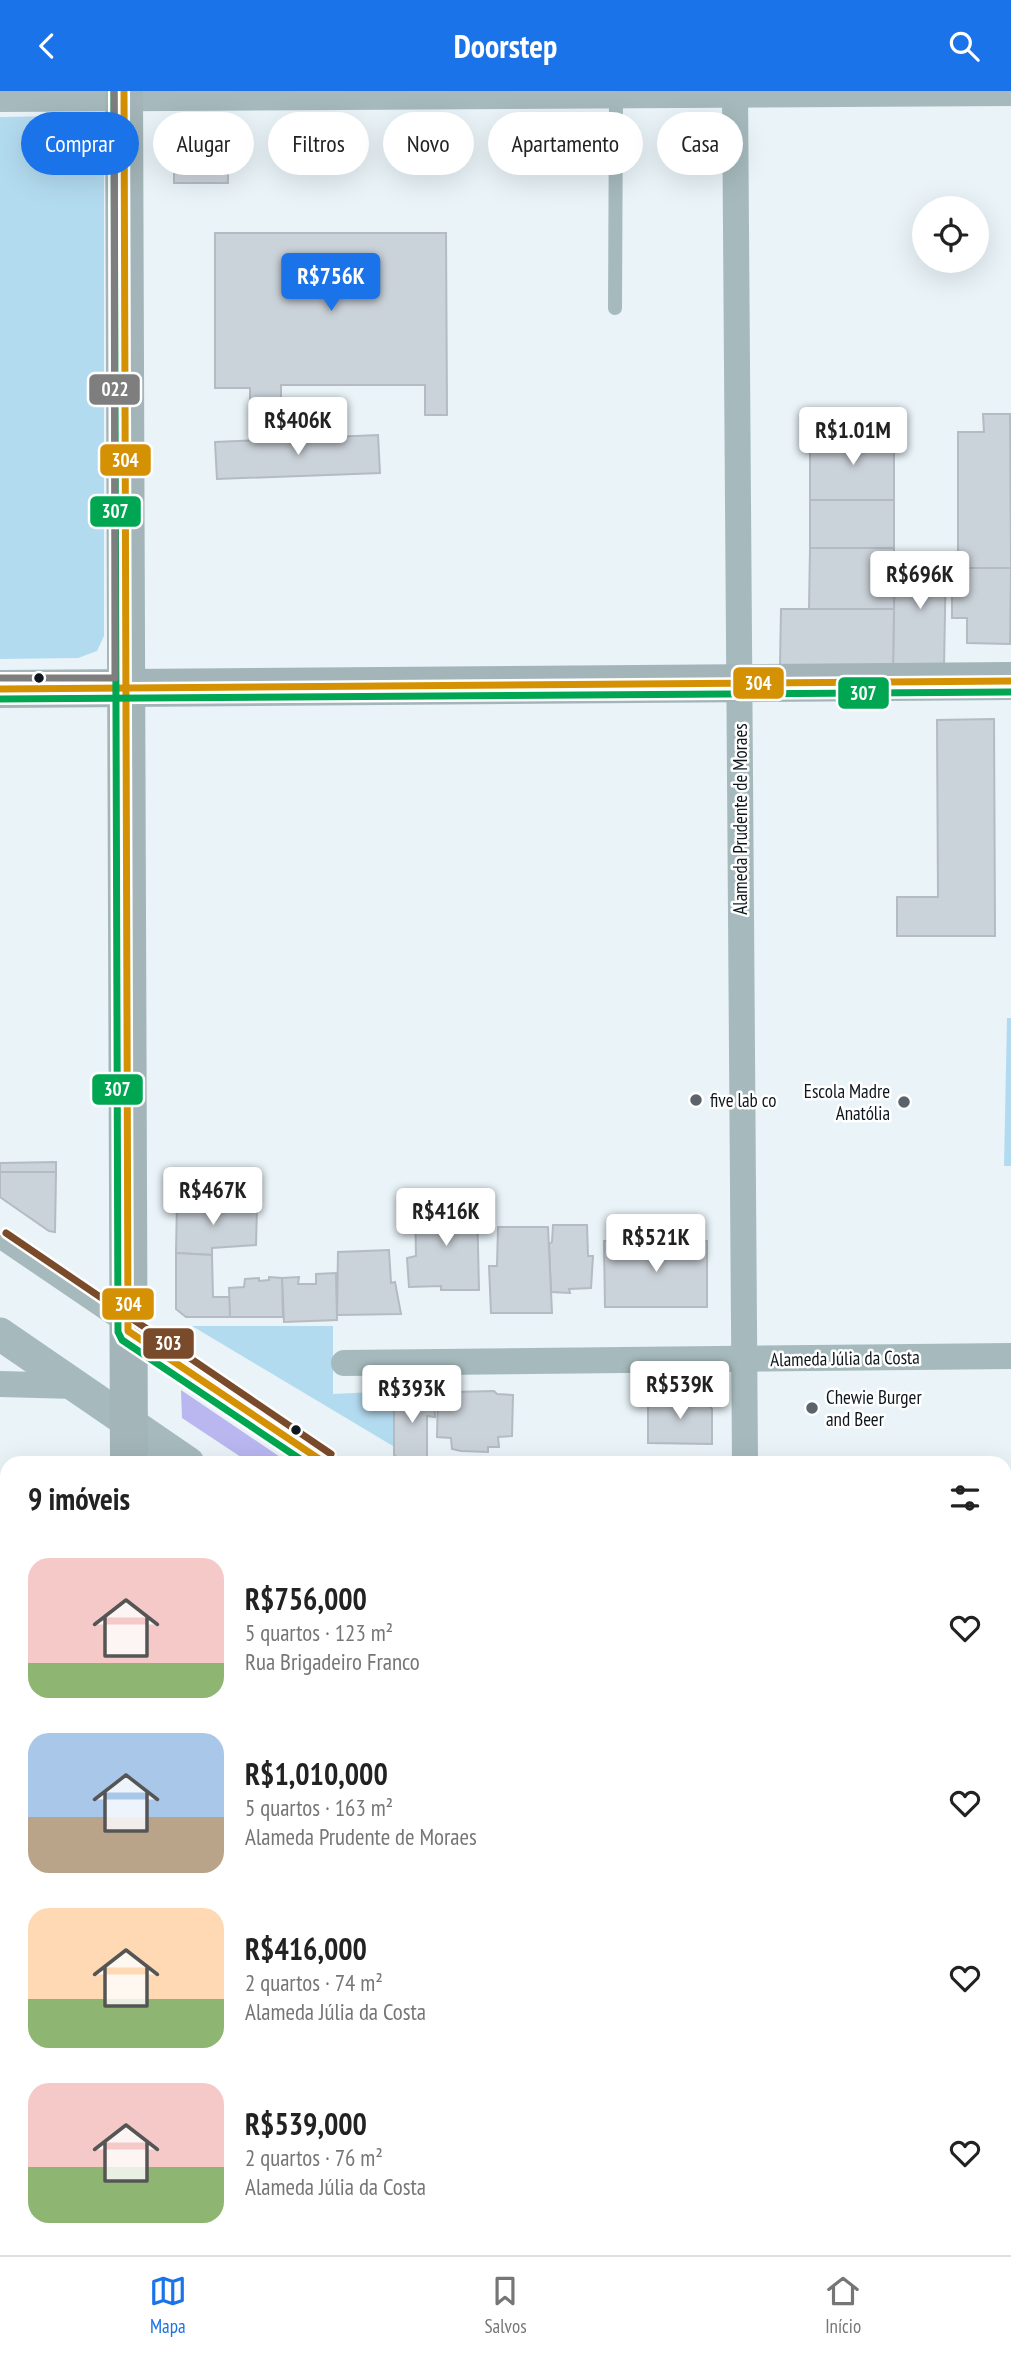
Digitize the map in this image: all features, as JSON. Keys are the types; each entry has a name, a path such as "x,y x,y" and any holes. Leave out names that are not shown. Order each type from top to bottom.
{"main road":[{"path":"125,95 129,1456"},
{"path":"0,689 1011,681"}],"street":[{"name":"Alameda Prudente de Moraes","path":"735,93 745,1456"},
{"path":"0,99 125,95 616,96 1011,93"},
{"path":"0,1333 178,1456"},
{"name":"Alameda Júlia da Costa","path":"344,1363 1011,1356"},
{"path":"0,1384 75,1385"}],"lane":[{"path":"615,308 616,96"},
{"path":"0,1242 315,1456"}],"shaded area":[{"path":"0,117 21,117 21,175 104,175 104,636 97,651 78,658 0,659"},
{"path":"1007,1018 1011,1018 1011,1166 1004,1166"},
{"path":"192,1326 333,1326 333,1394 394,1391 393,1446"}],"water":[{"path":"181,1390 279,1456 239,1456 182,1418"}],"building":[{"path":"174,175 228,175 228,183 174,183"},
{"path":"215,233 446,233 447,415 425,415 425,385 281,385 281,415 250,415 250,388 215,388"},
{"path":"983,414 1010,414 1011,568 958,568 958,432 984,432"},
{"path":"840,424 877,424 878,442 894,442 894,500 810,500 810,443 840,444"},
{"path":"378,435 380,473 217,479 215,442"},
{"path":"810,500 894,500 894,548 810,548"},
{"path":"810,548 894,548 894,609 809,609"},
{"path":"895,555 946,556 944,668 893,667"},
{"path":"958,568 1011,568 1010,644 967,643 967,618 952,618 952,586 960,586"},
{"path":"781,609 894,609 893,667 780,667"},
{"path":"994,719 995,936 897,936 897,897 938,897 937,720"},
{"path":"56,1162 56,1172 0,1172 0,1163"},
{"path":"0,1172 56,1172 55,1232 49,1231 0,1197"},
{"path":"177,1201 214,1201 214,1207 257,1207 256,1245 212,1248 212,1255 176,1253"},
{"path":"477,1204 479,1290 441,1290 441,1286 409,1287 407,1258 416,1256 415,1206"},
{"path":"553,1225 587,1225 588,1256 593,1256 591,1288 569,1289 570,1293 551,1292 549,1244 552,1242"},
{"path":"498,1227 548,1227 552,1313 491,1313 489,1266 497,1266"},
{"path":"604,1241 707,1241 707,1307 605,1307"},
{"path":"389,1250 391,1283 395,1282 401,1314 337,1315 338,1252"},
{"path":"176,1253 212,1255 213,1297 230,1297 230,1317 186,1317 176,1309"},
{"path":"336,1273 337,1320 284,1322 282,1278 299,1277 298,1284 316,1284 316,1274"},
{"path":"269,1277 282,1278 283,1317 230,1317 229,1288 244,1287 245,1279 259,1278 259,1281 269,1280"},
{"path":"394,1391 434,1392 435,1417 427,1416 427,1456 394,1455"},
{"path":"494,1391 497,1394 513,1395 512,1436 498,1437 499,1447 488,1447 488,1452 461,1451 452,1449 451,1438 437,1437 438,1394"},
{"path":"648,1398 703,1399 712,1409 712,1444 648,1443"}],"transit line":[{"name":"307","path":"114,91 118,1332 122,1340 296,1456"},
{"name":"022","path":"0,678 115,678 114,91"},
{"name":"304","path":"124,91 128,1331 315,1456"},
{"name":"304","path":"0,689 1011,681"},
{"name":"307","path":"0,699 1011,692"},
{"name":"303","path":"6,1233 331,1454"}],"place":[{"name":"five lab co","path":"696,1100"},
{"name":"Escola Madre Anatólia","path":"904,1102"},
{"name":"Chewie Burger and Beer","path":"812,1408"}]}
